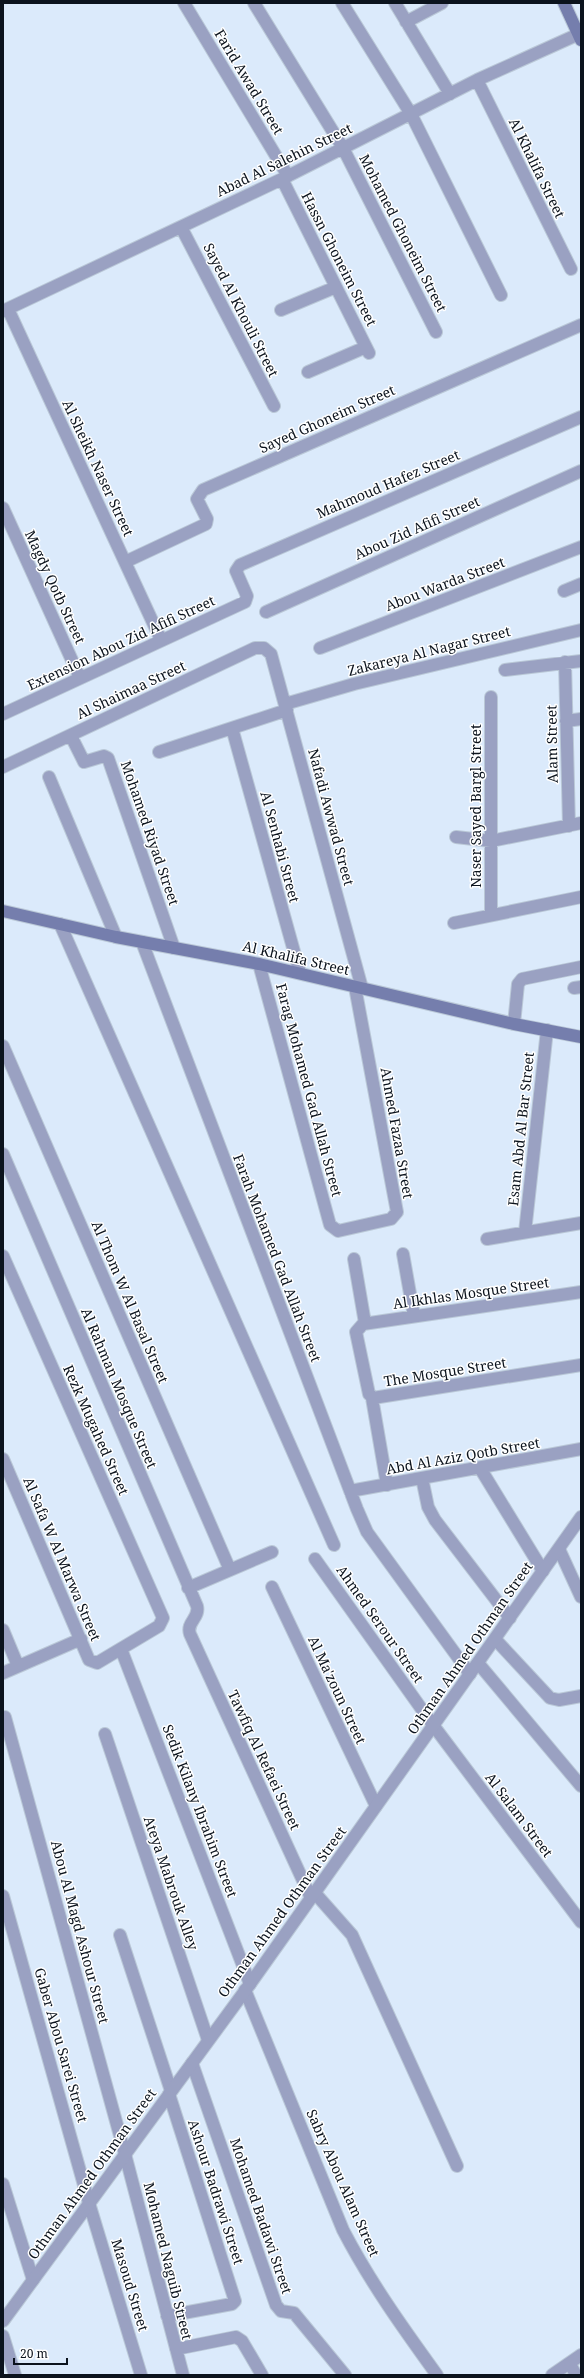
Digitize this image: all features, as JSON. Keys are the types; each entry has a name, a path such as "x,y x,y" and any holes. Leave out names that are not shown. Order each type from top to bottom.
{"main road":[{"path":"564,3 580,36"},
{"name":"Al Khalifa Street","path":"3,911 116,937 259,964 514,1024 581,1037"}],"street":[{"name":"Farid Awad Street","path":"184,3 285,178"},
{"name":"Mohamed Ghoneim Street","path":"254,3 343,148 436,332"},
{"path":"342,3 411,114 501,294"},
{"path":"394,3 450,94"},
{"path":"406,22 442,3"},
{"name":"Abad Al Salehin Street","path":"5,310 285,178 477,80 580,36"},
{"name":"Al Khalifa Street","path":"477,80 571,269"},
{"name":"Hassn Ghoneim Street","path":"285,178 367,350 308,372"},
{"name":"Sayed Al Khouli Street","path":"181,227 274,406"},
{"path":"281,310 336,287"},
{"name":"Al Sheikh Naser Street","path":"5,310 162,640"},
{"name":"Sayed Ghoneim Street","path":"125,562 206,524 207,519 197,499 203,490 581,325"},
{"name":"Mahmoud Hafez Street","path":"247,596 236,574 240,564 581,417"},
{"name":"Abou Zid Afifi Street","path":"266,612 581,471"},
{"name":"Magdy Qotb Street","path":"3,508 80,678"},
{"name":"Abou Warda Street","path":"320,648 581,547"},
{"path":"564,591 581,584"},
{"name":"Extension Abou Zid Afifi Street","path":"3,714 245,602 247,596"},
{"name":"Zakareya Al Nagar Street","path":"159,752 232,728 286,707 354,684 581,630"},
{"name":"Al Shaimaa Street","path":"3,768 255,648 264,648 271,654"},
{"name":"Nafadi Awwad Street","path":"271,654 359,988"},
{"path":"505,670 581,661"},
{"name":"Alam Street","path":"565,662 569,826"},
{"name":"Naser Sayed Bargl Street","path":"491,697 491,915"},
{"path":"566,721 581,720"},
{"name":"Al Senhabi Street","path":"232,728 300,973"},
{"name":"Mohamed Riyad Street","path":"71,736 84,762 104,756 108,758 174,948"},
{"path":"49,777 116,937"},
{"path":"456,837 491,841 581,823"},
{"path":"454,923 581,897"},
{"path":"60,924 334,1545"},
{"name":"Farah Mohamed Gad Allah Street","path":"142,942 350,1491 367,1532 470,1674"},
{"name":"Farag Mohamed Gad Allah Street","path":"259,964 330,1225"},
{"path":"514,1024 518,984 522,979 581,967"},
{"name":"Ahmed Fazaa Street","path":"330,1225 335,1230 341,1231 391,1218 397,1212 359,988"},
{"name":"Esam Abd Al Bar Street","path":"525,1232 547,1030"},
{"name":"Al Thom W Al Basal Street","path":"3,1046 230,1570"},
{"name":"Al Rahman Mosque Street","path":"3,1154 188,1588 198,1608 196,1616 189,1627 190,1634"},
{"path":"487,1238 581,1223"},
{"path":"403,1254 414,1316"},
{"name":"Rezk Mugahed Street","path":"3,1256 162,1616 162,1623 160,1626 121,1649"},
{"path":"354,1259 366,1323"},
{"name":"Al Ikhlas Mosque Street","path":"366,1323 581,1292"},
{"name":"The Mosque Street","path":"366,1323 360,1325 356,1332 369,1394 372,1398 581,1365"},
{"path":"372,1398 387,1485"},
{"name":"Abd Al Aziz Qotb Street","path":"350,1491 581,1449"},
{"name":"Al Safa W Al Marwa Street","path":"3,1459 89,1660 93,1663 100,1661 121,1649"},
{"path":"480,1468 543,1571"},
{"path":"422,1478 428,1507 435,1520 510,1618"},
{"name":"Othman Ahmed Othman Street","path":"3,2321 247,1987 581,1517"},
{"path":"559,1549 581,1598"},
{"path":"188,1588 272,1552"},
{"name":"Ahmed Serour Street","path":"315,1559 433,1725"},
{"name":"Al Ma'zoun Street","path":"272,1587 376,1806"},
{"path":"3,1630 18,1666"},
{"name":"Tawfiq Al Refaei Street","path":"190,1634 312,1895 352,1934 457,2166"},
{"path":"495,1639 550,1698 564,1700 581,1696"},
{"path":"3,1673 80,1640"},
{"name":"Sedik Kilany Ibrahim Street","path":"121,1649 247,1987"},
{"path":"478,1663 581,1786"},
{"name":"Abou Al Magd Ashour Street","path":"5,1717 125,2154"},
{"name":"Al Salam Street","path":"433,1725 581,1922"},
{"name":"Ateya Mabrouk Alley","path":"105,1734 208,2040"},
{"name":"Gaber Abou Sarei Street","path":"3,1896 90,2203"},
{"name":"Ashour Badrawi Street","path":"120,1935 234,2300 232,2304 167,2316"},
{"name":"Sabry Abou Alam Street","path":"247,1987 343,2230 382,2299 437,2375"},
{"name":"Mohamed Badawi Street","path":"192,2062 276,2305 281,2311 294,2313 345,2375"},
{"name":"Mohamed Naguib Street","path":"125,2154 183,2375"},
{"path":"3,2184 33,2280"},
{"name":"Masoud Street","path":"90,2203 141,2375"},
{"path":"3,2336 15,2375"},
{"path":"176,2349 236,2337 242,2341 262,2375"},
{"path":"552,2375 570,2364 581,2354"},
{"path":"570,2364 576,2375"}]}
